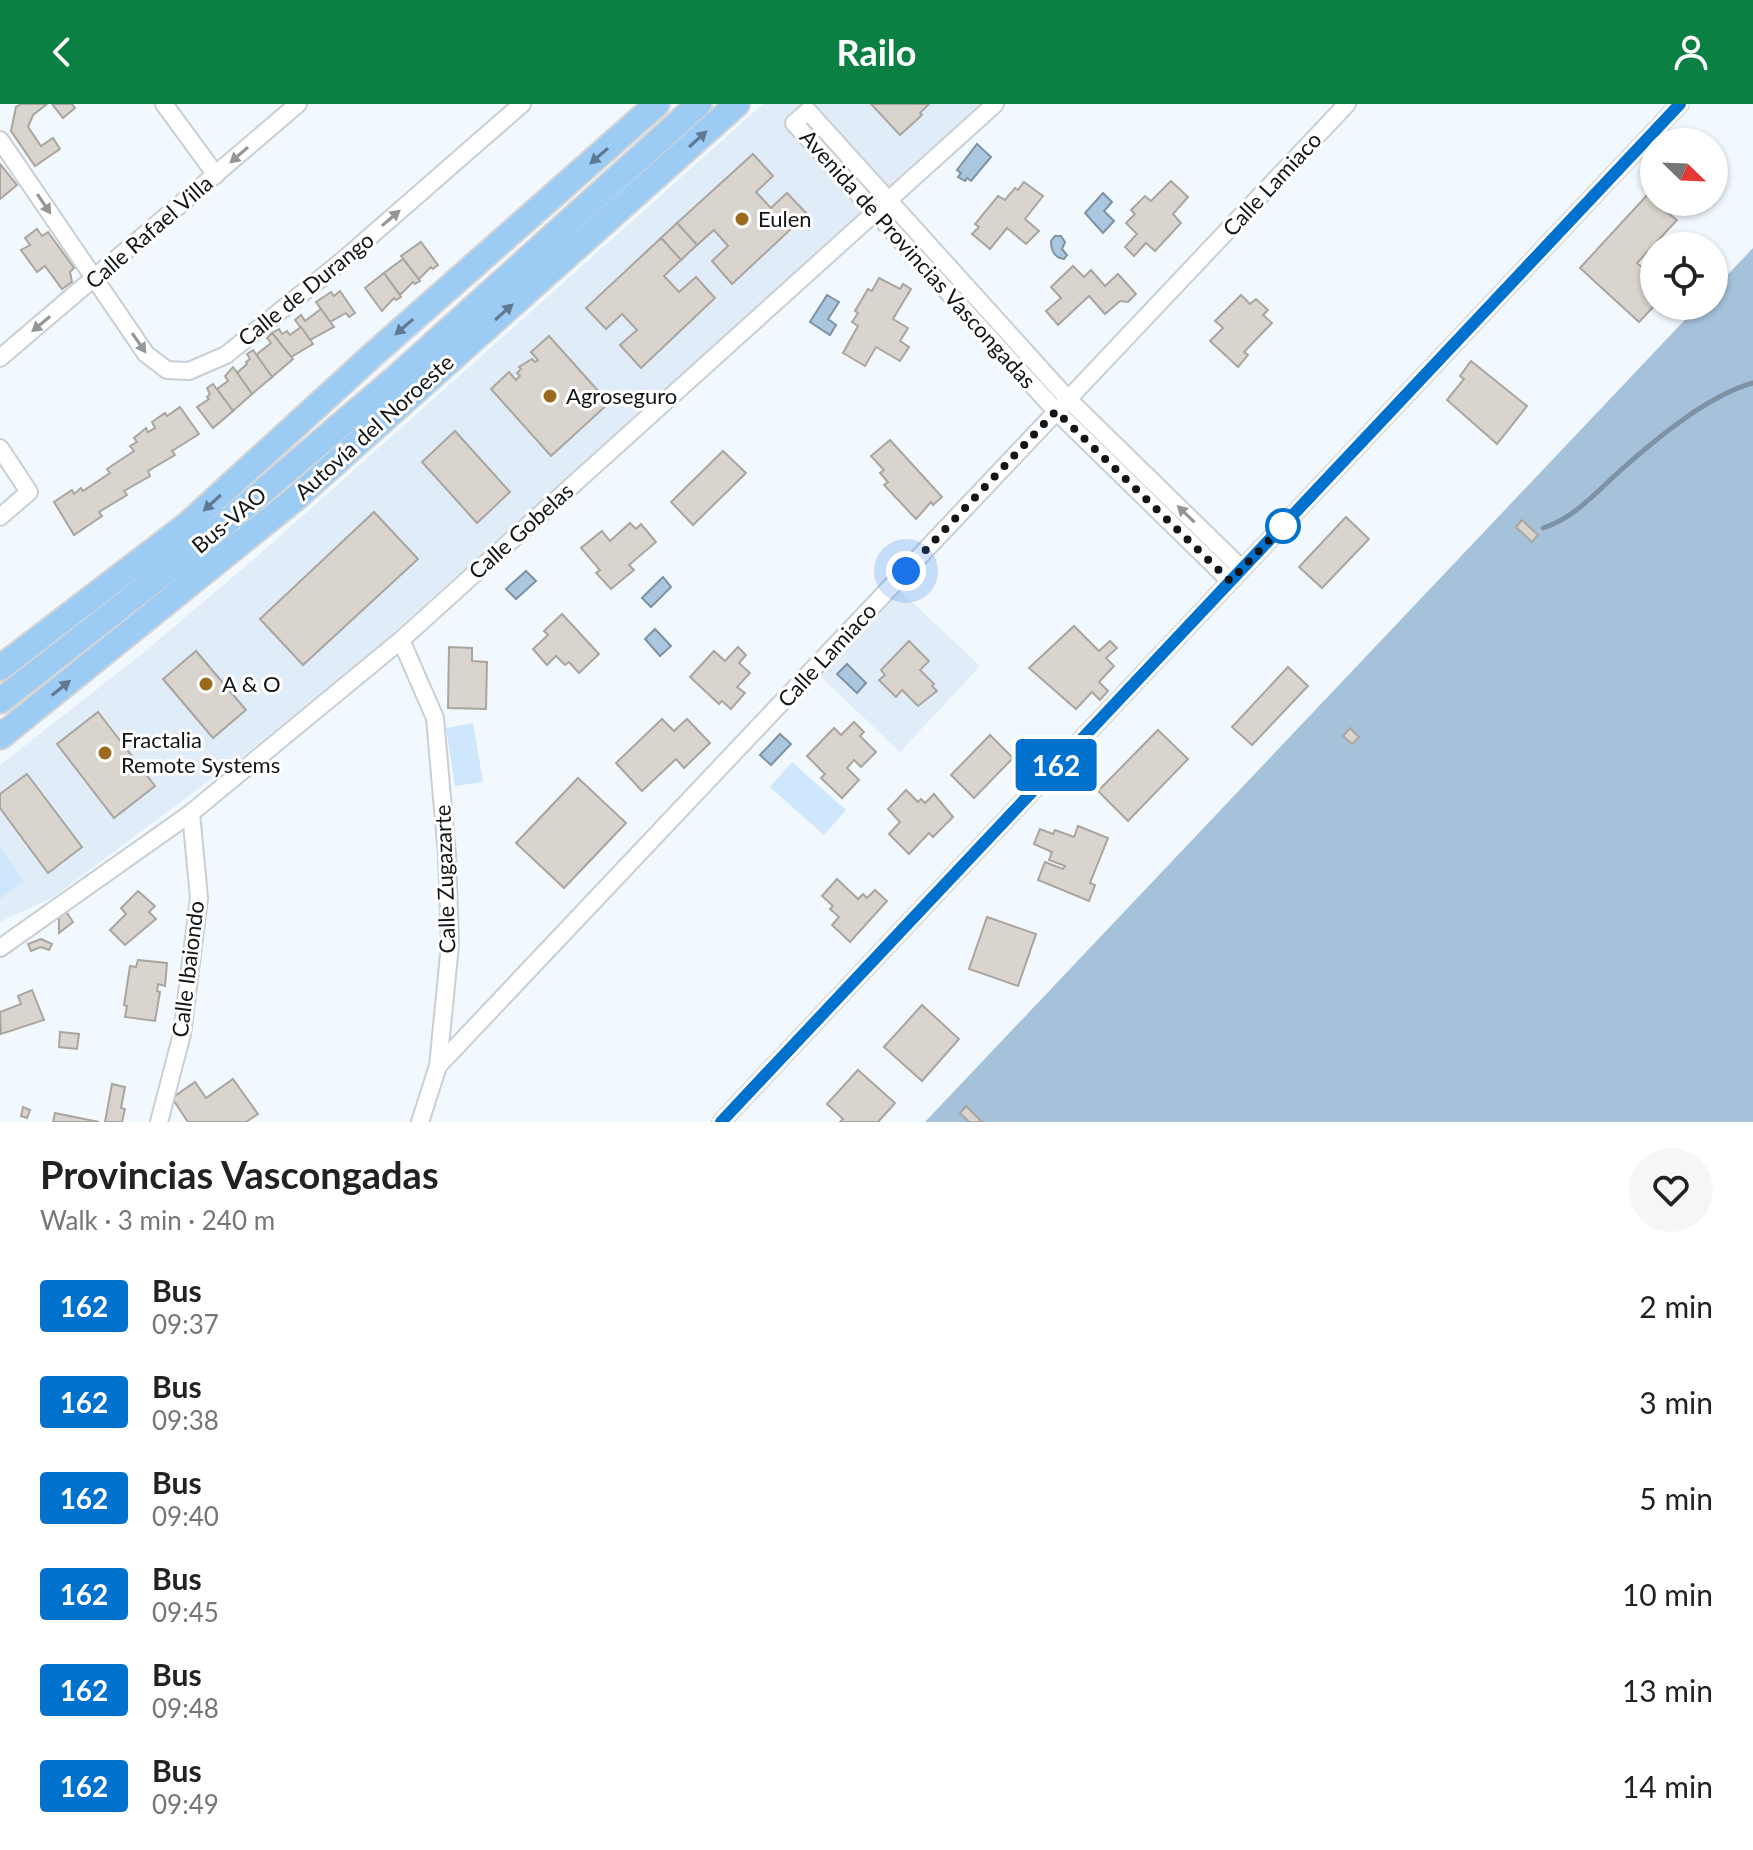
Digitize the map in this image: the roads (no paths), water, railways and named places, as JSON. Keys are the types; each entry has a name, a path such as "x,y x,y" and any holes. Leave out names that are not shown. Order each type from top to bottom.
{"highway":[{"path":"0,668 188,524 388,341 657,104"},
{"name":"Bus-VAO","path":"0,701 201,544 398,376 699,104"},
{"name":"Autovía del Noroeste","path":"0,737 296,498 737,104"}],"street":[{"path":"164,104 216,175"},
{"name":"Calle Rafael Villa","path":"0,358 298,104"},
{"name":"Calle de Durango","path":"0,140 146,354 167,370 189,371 226,355 342,261 522,104"},
{"name":"Calle Gobelas","path":"0,946 191,813 401,640 995,104"},
{"name":"Calle Lamiaco","path":"438,1066 1347,104"},
{"path":"721,1122 1680,104"},
{"name":"Avenida de Provincias Vascongadas","path":"881,207 808,111 794,123 881,207 1062,405 1230,581"},
{"name":"Avenida de Provincias Vascongadas","path":"1062,405 1242,569"},
{"path":"0,448 29,492 0,517"},
{"name":"Calle Zugazarte","path":"401,640 435,718 447,855 450,945 438,1066 420,1122"},
{"name":"Calle Ibaiondo","path":"159,1122 182,1034 199,898 191,813"}],"waterway":[{"path":"1543,528 1575,511 1666,432 1700,408 1753,383"}],"place":[{"name":"Eulen","path":"742,219"},
{"name":"Agroseguro","path":"550,396"},
{"name":"A & O","path":"206,684"},
{"name":"Fractalia Remote Systems","path":"105,753"}]}
